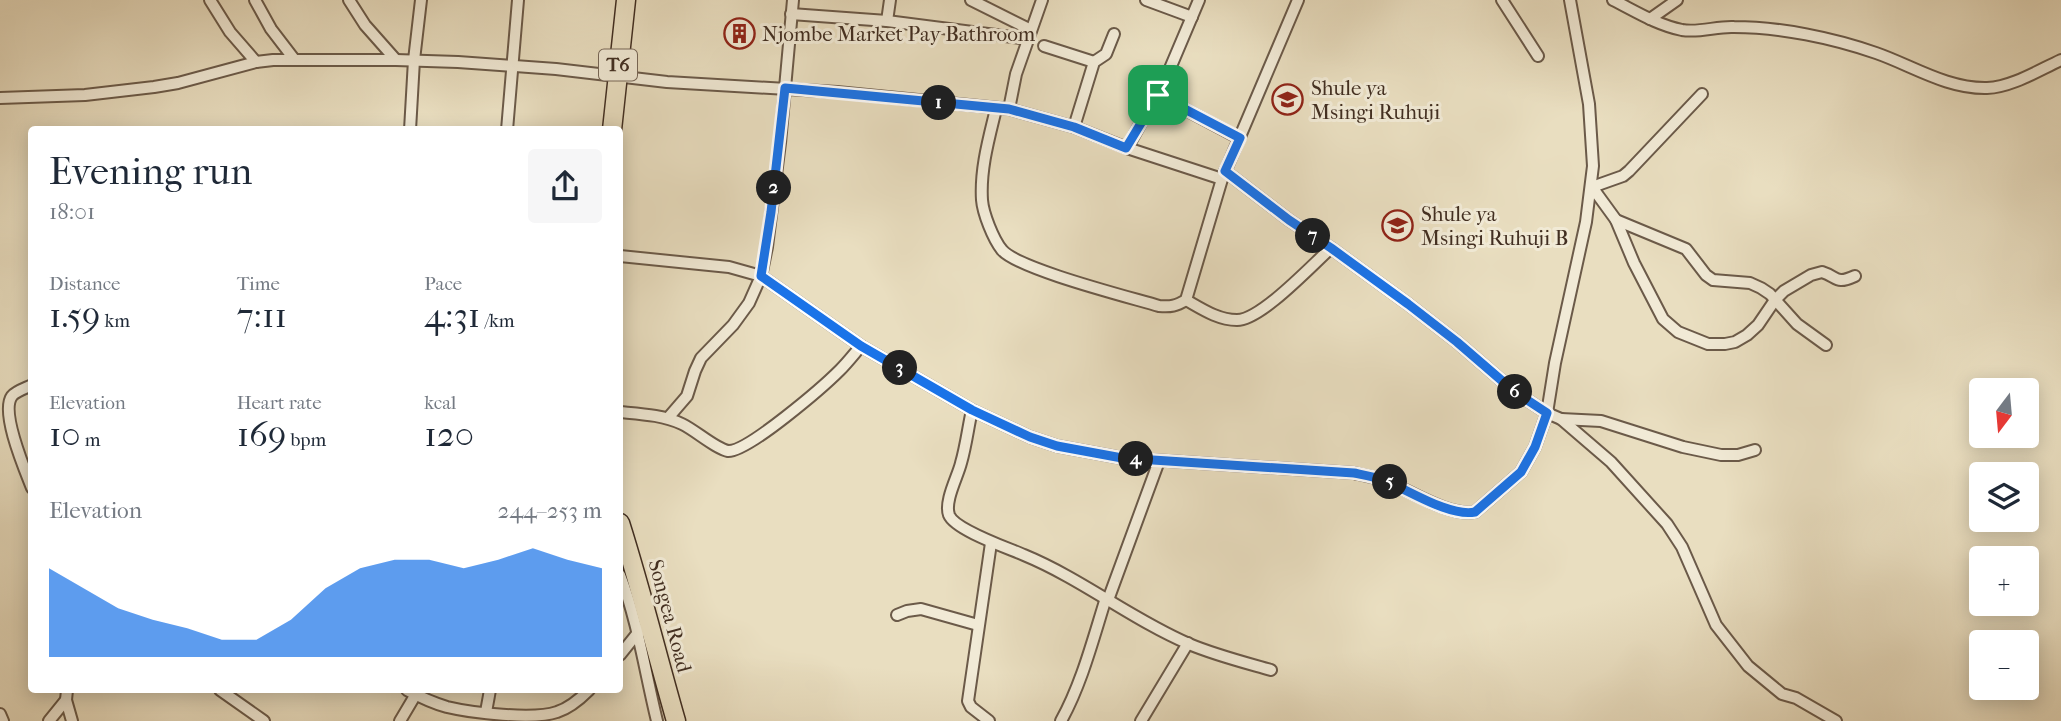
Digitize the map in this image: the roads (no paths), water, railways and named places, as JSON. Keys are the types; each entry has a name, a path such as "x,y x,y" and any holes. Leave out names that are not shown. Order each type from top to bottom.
{"highway":[{"name":"T6","path":"612,126 626,0"},
{"name":"Songea Road","path":"623,536 644,626 676,721"}],"street":[{"path":"210,0 230,32 256,62"},
{"path":"255,0 271,29 295,59"},
{"path":"349,0 365,25 396,60"},
{"path":"410,126 421,0"},
{"path":"507,126 518,0"},
{"path":"668,418 687,396 701,358 733,325 749,303 761,276 771,212 793,0"},
{"path":"887,20 890,0"},
{"path":"971,0 1029,34"},
{"path":"1009,109 1016,74 1042,0"},
{"path":"1146,0 1192,17"},
{"path":"1126,148 1158,95 1199,0"},
{"path":"996,109 982,180 982,202 986,219 1001,249 1012,258 1033,267 1159,306 1177,306 1186,300 1224,175 1298,0"},
{"path":"1502,0 1538,56"},
{"path":"623,256 729,267 761,276 861,346 972,410 1030,437 1057,446 1122,458 1354,473 1382,479 1451,511 1465,514 1475,512 1521,472 1535,447 1547,413 1555,363 1586,222 1593,166 1589,104 1570,0"},
{"path":"1613,0 1650,19 1689,30 1733,26 1795,32 1861,48 1945,80 1978,87 1989,88 2008,83 2061,60"},
{"path":"1650,19 1677,0"},
{"path":"791,14 1029,34"},
{"path":"1074,127 1094,62 1106,54 1114,34"},
{"path":"1044,46 1094,62"},
{"path":"0,98 85,95 154,87 256,62 295,59 414,60 513,66 667,82 837,92 1009,109 1074,127 1126,148 1224,175 1431,321 1515,392 1561,419 1611,461 1667,524 1682,547 1716,625 1748,666 1782,694 1796,698 1836,721"},
{"path":"1591,187 1629,172 1702,94"},
{"path":"1158,95 1240,138"},
{"path":"1591,187 1616,220 1634,263 1663,319 1678,332 1708,344 1735,342 1747,335 1758,325 1775,300 1793,284 1817,273 1826,274 1836,280 1855,276"},
{"path":"1616,220 1686,249 1713,280 1750,284 1770,294 1797,324 1826,345"},
{"path":"1186,300 1222,318 1250,318 1295,282 1331,248"},
{"path":"623,412 668,418 716,445 728,450 739,448 812,396 841,370 861,346"},
{"path":"28,387 12,395 8,412 13,438 28,477"},
{"path":"972,410 961,464 951,495 949,515 955,522 991,543 1056,569 1188,643 1233,660 1271,670"},
{"path":"1561,419 1601,421 1683,447 1721,455 1738,455 1755,450"},
{"path":"1061,721 1073,696 1159,461"},
{"path":"989,721 971,707 968,701 991,543"},
{"path":"623,581 644,626 640,652 657,721"},
{"path":"897,615 921,609 978,625"},
{"path":"623,651 644,626"},
{"path":"1141,721 1188,643"},
{"path":"224,693 264,721"},
{"path":"400,721 411,693"},
{"path":"414,693 449,707 527,715 548,714 567,708 585,693"},
{"path":"486,712 489,693"},
{"path":"49,721 66,695"},
{"path":"66,695 72,721"}],"place":[{"name":"Njombe Market Pay Bathroom","path":"739,34"},
{"name":"Shule ya Msingi Ruhuji","path":"1288,100"},
{"name":"Shule ya Msingi Ruhuji B","path":"1398,226"}]}
